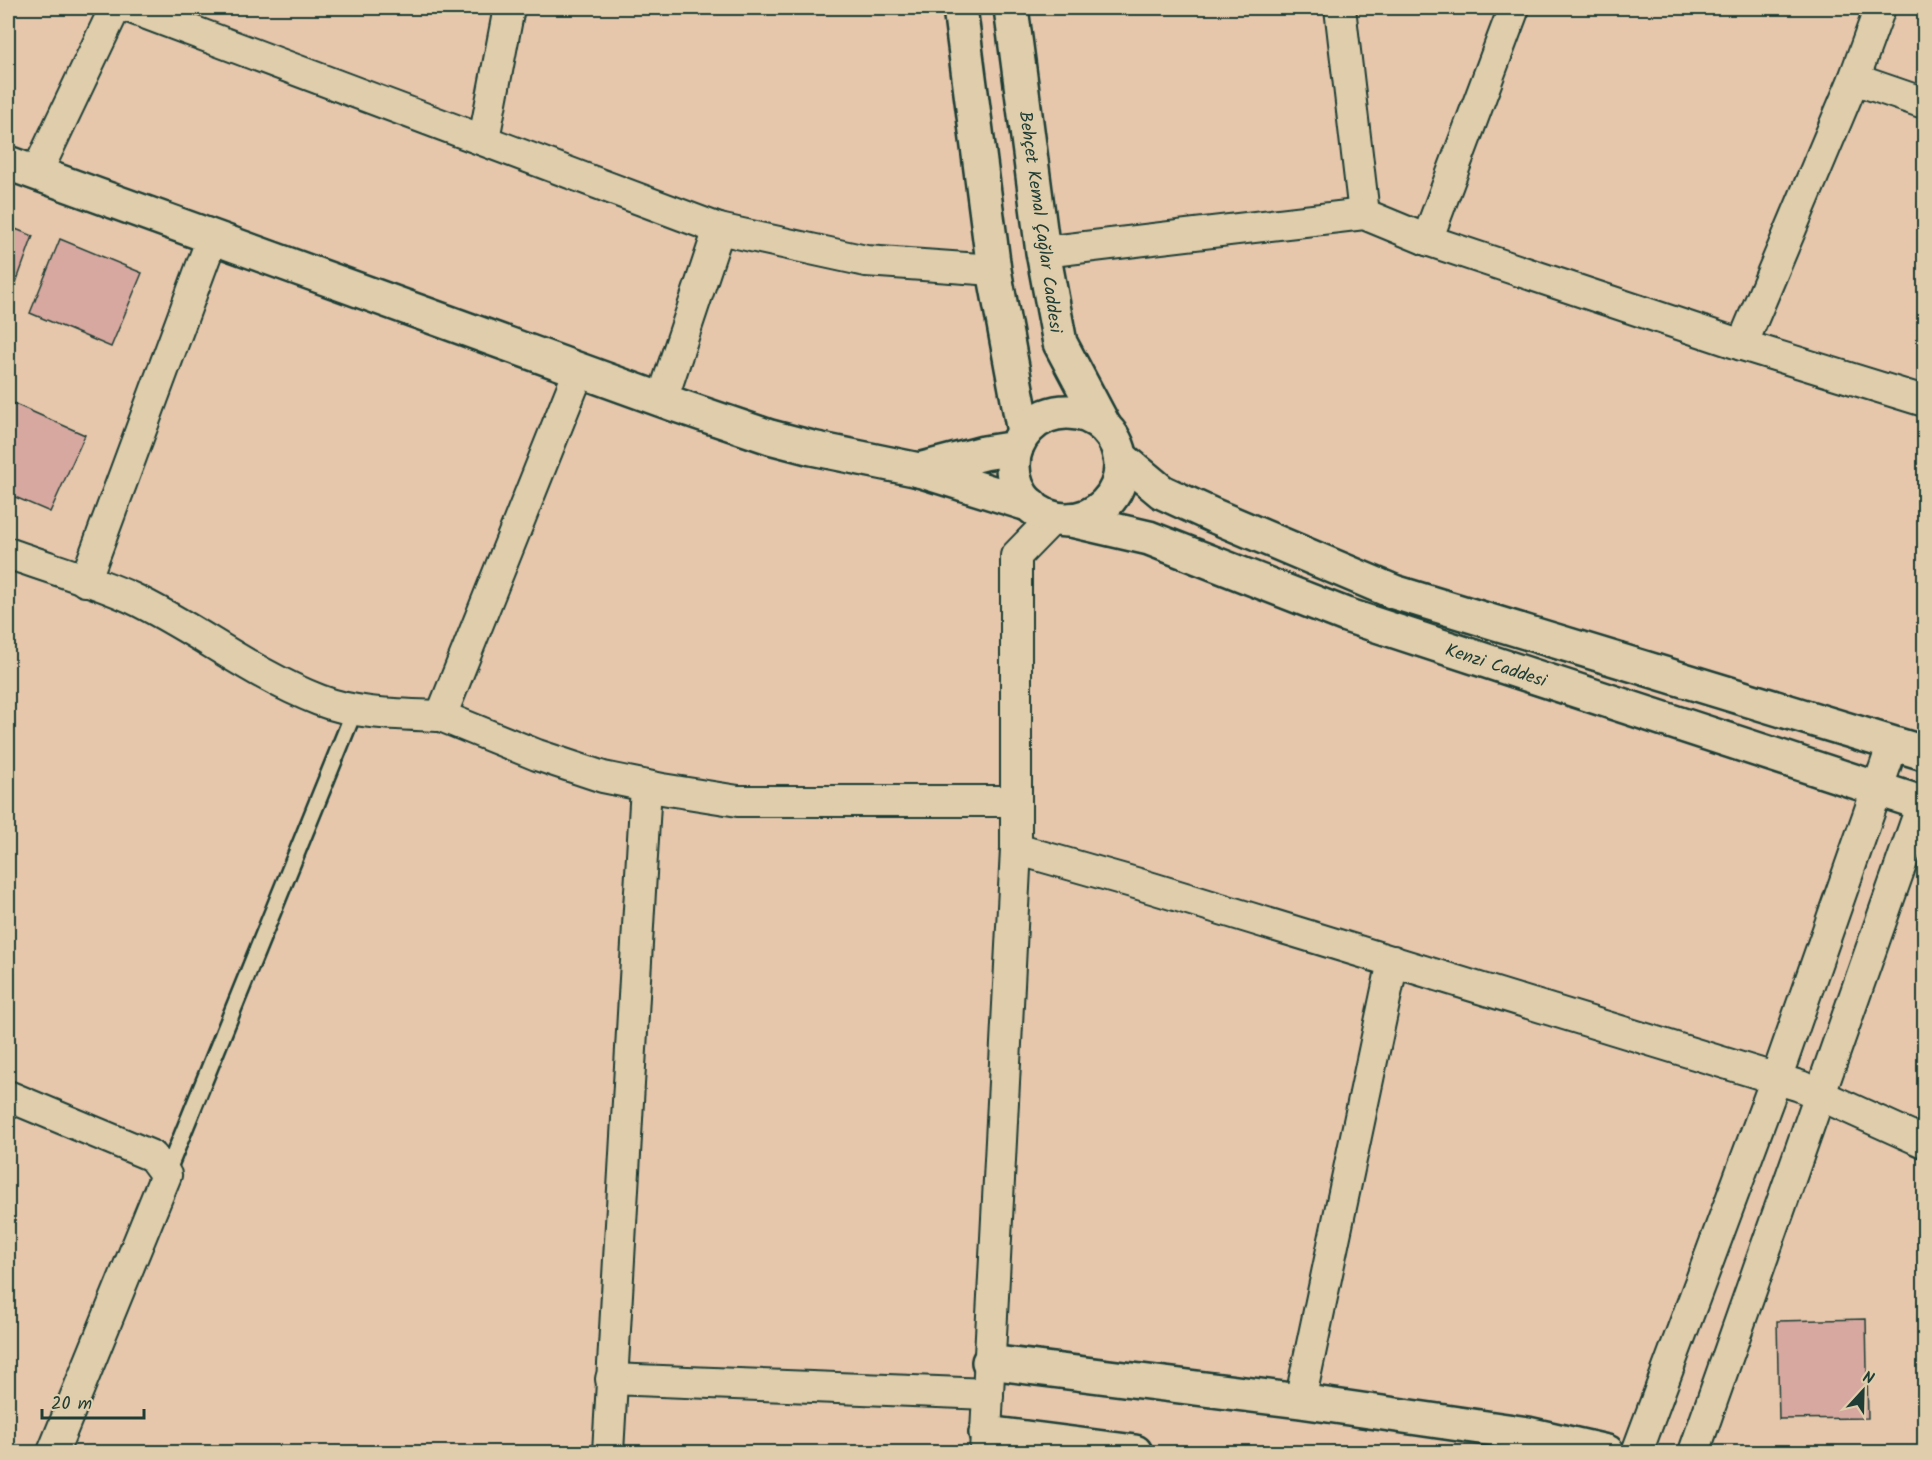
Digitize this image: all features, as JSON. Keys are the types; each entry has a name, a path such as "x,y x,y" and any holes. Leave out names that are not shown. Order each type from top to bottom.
{"main road":[{"path":"919,470 984,453 1020,440 1038,420 1054,413 1072,412 1089,416 1104,426 1114,440 1120,457 1120,475 1115,492 1104,505 1089,515 1052,514 1024,499 1016,483 1013,465 1020,440 994,270 960,8"},
{"name":"Behçet Kemal Çağlar Caddesi","path":"1011,8 1043,252 1060,343 1104,426"},
{"name":"Kenzi Caddesi","path":"22,169 579,371 770,437 919,470 1052,514 1149,538 1346,615 1924,802"},
{"path":"1120,457 1162,492 1394,592 1916,748"},
{"path":"988,1378 1300,1401 1528,1434 1607,1452"},
{"path":"985,1443 1135,1452"}],"street":[{"path":"22,169 115,8"},
{"path":"131,8 719,229 866,261 994,270"},
{"path":"484,139 509,8"},
{"path":"1340,8 1364,214"},
{"path":"1427,240 1514,8"},
{"path":"1742,345 1854,79 1880,8"},
{"path":"1854,79 1924,103"},
{"path":"1043,252 1364,214 1427,240 1742,345 1924,401"},
{"path":"662,400 719,229"},
{"path":"85,581 212,238"},
{"path":"441,716 579,371"},
{"path":"985,1443 1016,849 1016,556 1052,514"},
{"path":"8,553 130,597 179,622 283,684 321,701 385,713 441,716 537,755 603,777 738,801 1016,801"},
{"path":"1637,1452 1776,1079 1878,789 1916,748"},
{"path":"608,1452 646,786"},
{"path":"1694,1452 1924,802"},
{"path":"1016,849 1139,884 1776,1079 1819,1095 1924,1142"},
{"path":"1300,1401 1393,961"},
{"path":"8,1096 152,1156 166,1174 53,1452"},
{"path":"611,1379 988,1378"}],"lane":[{"path":"166,1174 355,709"}],"building":[{"path":"8,226 33,236 8,305"},
{"path":"60,239 142,273 111,347 30,313"},
{"path":"8,401 85,435 50,512 8,494"},
{"path":"1866,1319 1868,1418 1779,1419 1777,1321"}]}
